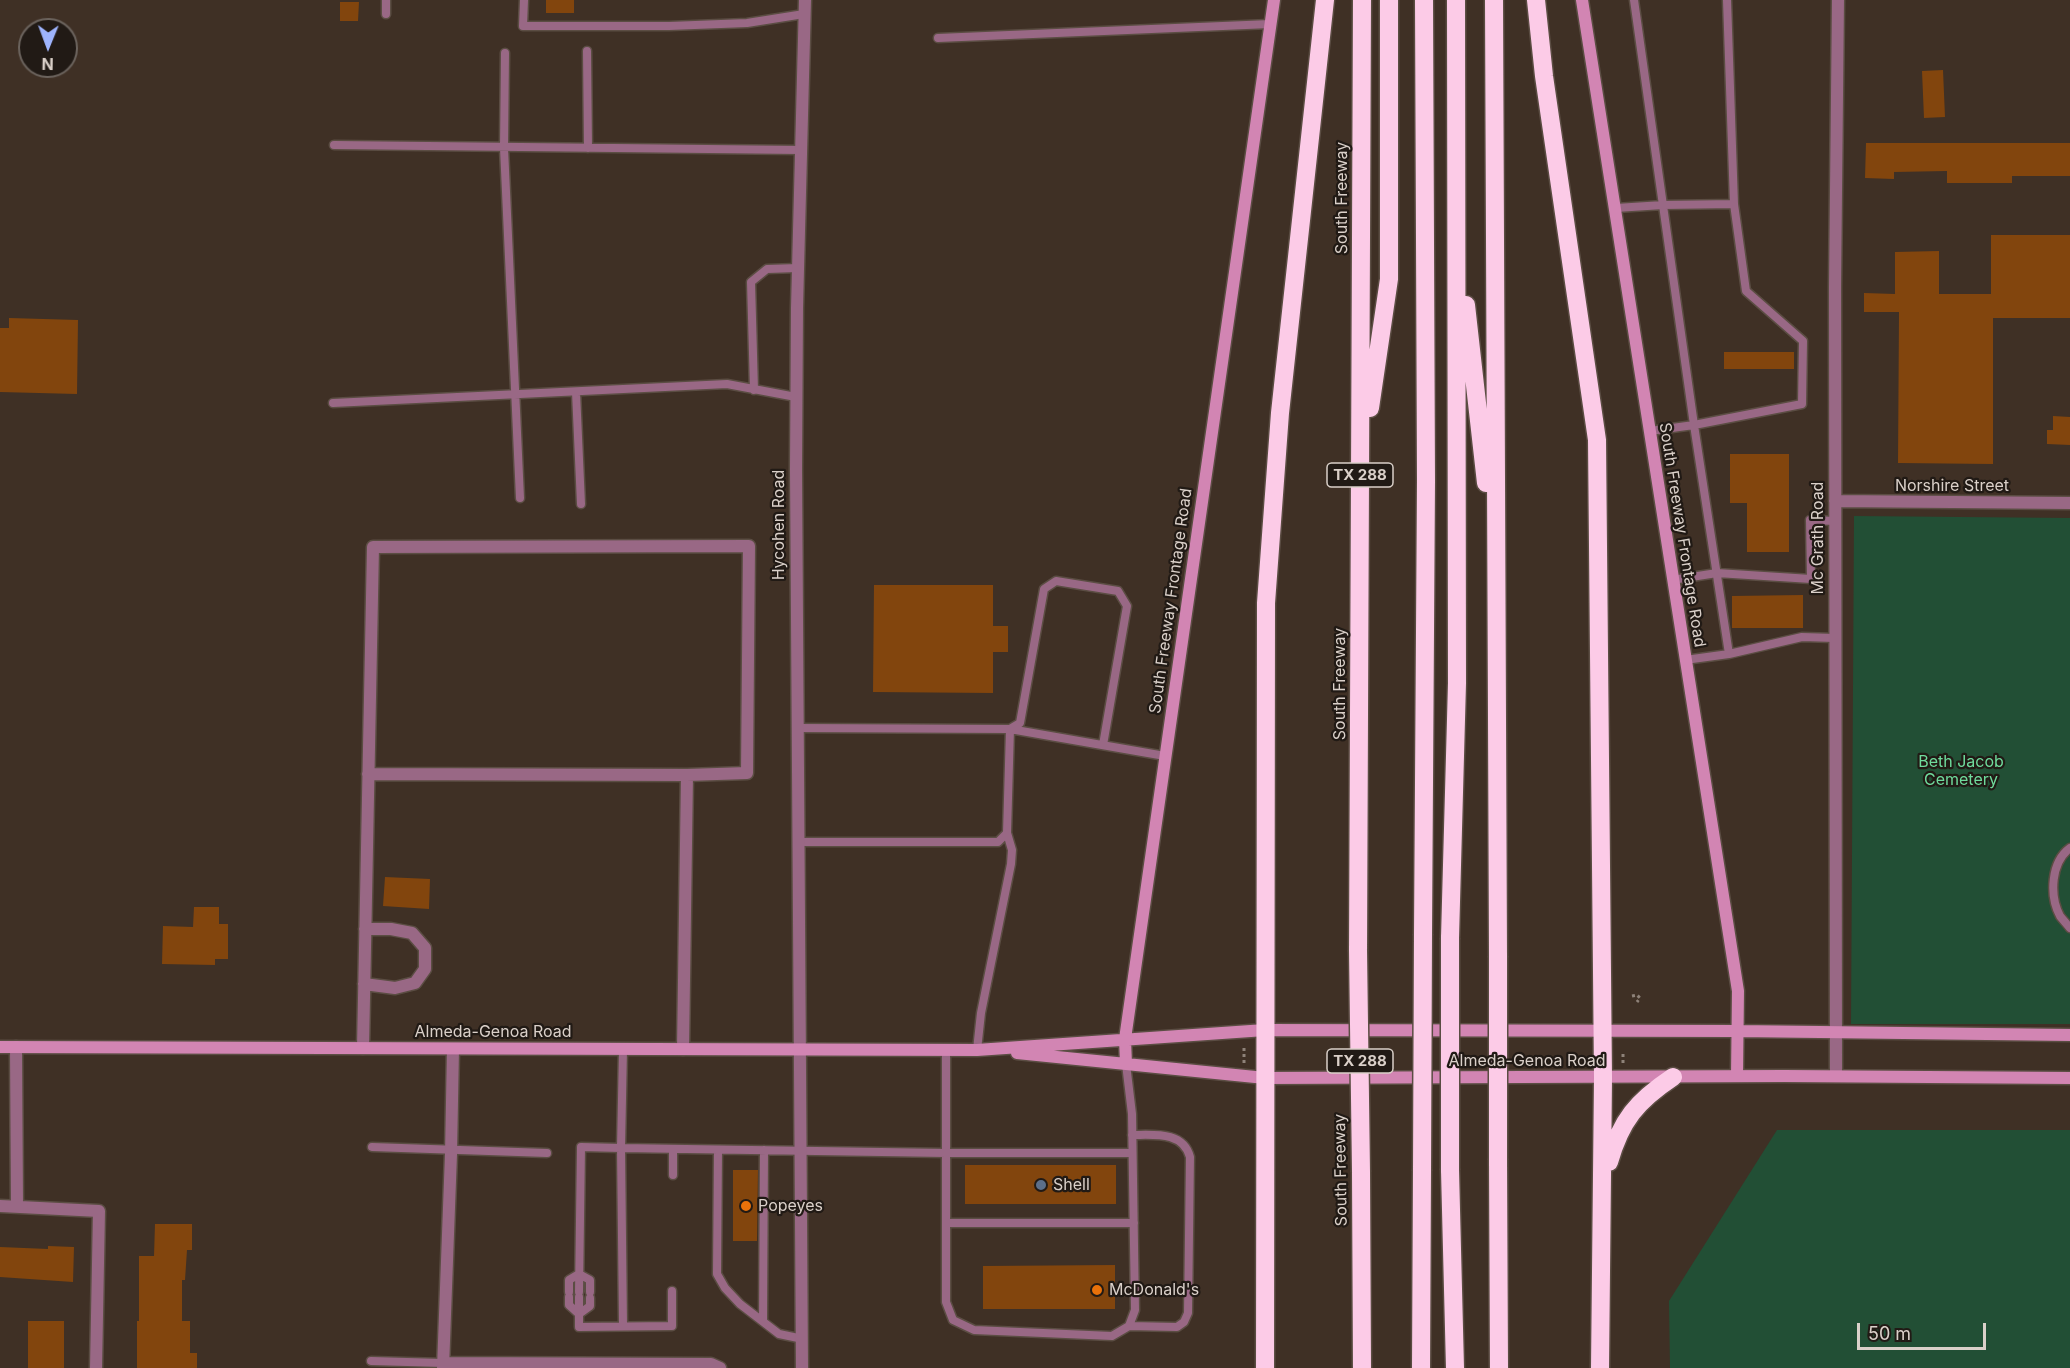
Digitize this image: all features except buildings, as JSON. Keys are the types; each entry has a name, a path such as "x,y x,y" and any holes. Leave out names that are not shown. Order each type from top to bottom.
{"highway":[{"path":"1265,1368 1268,580 1280,413 1325,0"},
{"name":"South Freeway","path":"1362,0 1358,950 1362,1368"},
{"path":"1360,471 1389,279 1389,0"},
{"path":"1421,1368 1426,480 1424,0"},
{"path":"1455,1368 1450,1170 1450,938 1456,683 1456,0"},
{"path":"1494,0 1499,1368"},
{"path":"1536,0 1544,76 1597,440 1604,1078 1600,1368"},
{"path":"1456,216 1496,575"},
{"path":"1602,1184 1615,1141 1632,1112 1649,1093 1672,1077"}],"main road":[{"name":"South Freeway Frontage Road","path":"1126,1064 1125,1039 1274,0"},
{"name":"South Freeway Frontage Road","path":"1582,0 1738,991 1737,1076"},
{"name":"Almeda-Genoa Road","path":"0,1047 981,1050 1265,1030 1737,1031 2070,1035"},
{"name":"Almeda-Genoa Road","path":"981,1050 1265,1078 1737,1076 2070,1078"}],"street":[{"name":"Hycohen Road","path":"802,1368 796,397 805,0"},
{"name":"Mc Grath Road","path":"1836,1076 1835,501 1838,0"},
{"name":"Norshire Street","path":"1835,501 2070,503"},
{"path":"363,1048 368,774 373,547 749,546 747,773 687,775 368,774"},
{"path":"683,1050 687,775"},
{"path":"364,984 395,988 415,983 424,969 425,948 412,933 391,928 365,929"},
{"path":"16,1047 17,1206"},
{"path":"453,1049 452,1150 443,1366 711,1364 720,1368"},
{"path":"0,1206 99,1211 96,1368"}],"lane":[{"path":"386,0 386,14"},
{"path":"524,0 523,26 714,25 747,23 804,14"},
{"path":"1634,0 1729,654"},
{"path":"1650,431 1802,404 1803,341 1746,291 1734,204 1727,0"},
{"path":"938,38 1270,24"},
{"path":"587,51 588,148"},
{"path":"505,53 504,148 520,498"},
{"path":"334,146 801,150"},
{"path":"1616,208 1734,204"},
{"path":"754,390 751,282 767,269 798,268"},
{"path":"333,403 728,384 796,397"},
{"path":"576,392 581,504"},
{"path":"1672,580 1717,573 1811,579 1810,520 1835,521"},
{"path":"1010,729 1020,723 1044,589 1056,581 1118,591 1127,606 1103,745"},
{"path":"1685,660 1729,654 1802,637 1835,638"},
{"path":"797,728 1010,729 1165,756"},
{"path":"981,1050 981,1013 1011,864 1012,850 1007,833 1010,729"},
{"path":"798,842 998,842 1007,833"},
{"path":"2070,848 2063,853 2055,873 2053,896 2061,916 2070,928"},
{"path":"622,1326 623,1049"},
{"path":"946,1050 946,1302 953,1320 975,1330 1112,1336 1129,1326 1177,1327 1184,1322 1188,1312 1190,1157 1188,1147 1169,1136 1132,1135"},
{"path":"1126,1064 1132,1135 1134,1222 1135,1310 1129,1326"},
{"path":"372,1147 547,1153"},
{"path":"672,1291 672,1326 579,1327 581,1147 946,1153 1132,1153"},
{"path":"673,1149 673,1175"},
{"path":"718,1150 717,1274 725,1288 740,1304 779,1334 803,1339"},
{"path":"763,1321 764,1150"},
{"path":"946,1223 1134,1222"},
{"path":"579,1274 569,1280 569,1305 579,1314"},
{"path":"579,1274 590,1280 590,1306 579,1314"},
{"path":"371,1361 443,1366"}],"path":[{"path":"1632,996 1636,995 1640,998 1637,1002"},
{"path":"1244,1064 1245,1038"}],"green space":[{"name":"Beth Jacob Cemetery","path":"1854,516 2070,518 2070,1024 1851,1024"},
{"path":"1777,1130 2070,1130 2070,1368 1670,1368 1669,1301"}],"place":[{"name":"Shell","path":"1041,1185"},
{"name":"Popeyes","path":"746,1206"},
{"name":"McDonald's","path":"1097,1290"}]}
